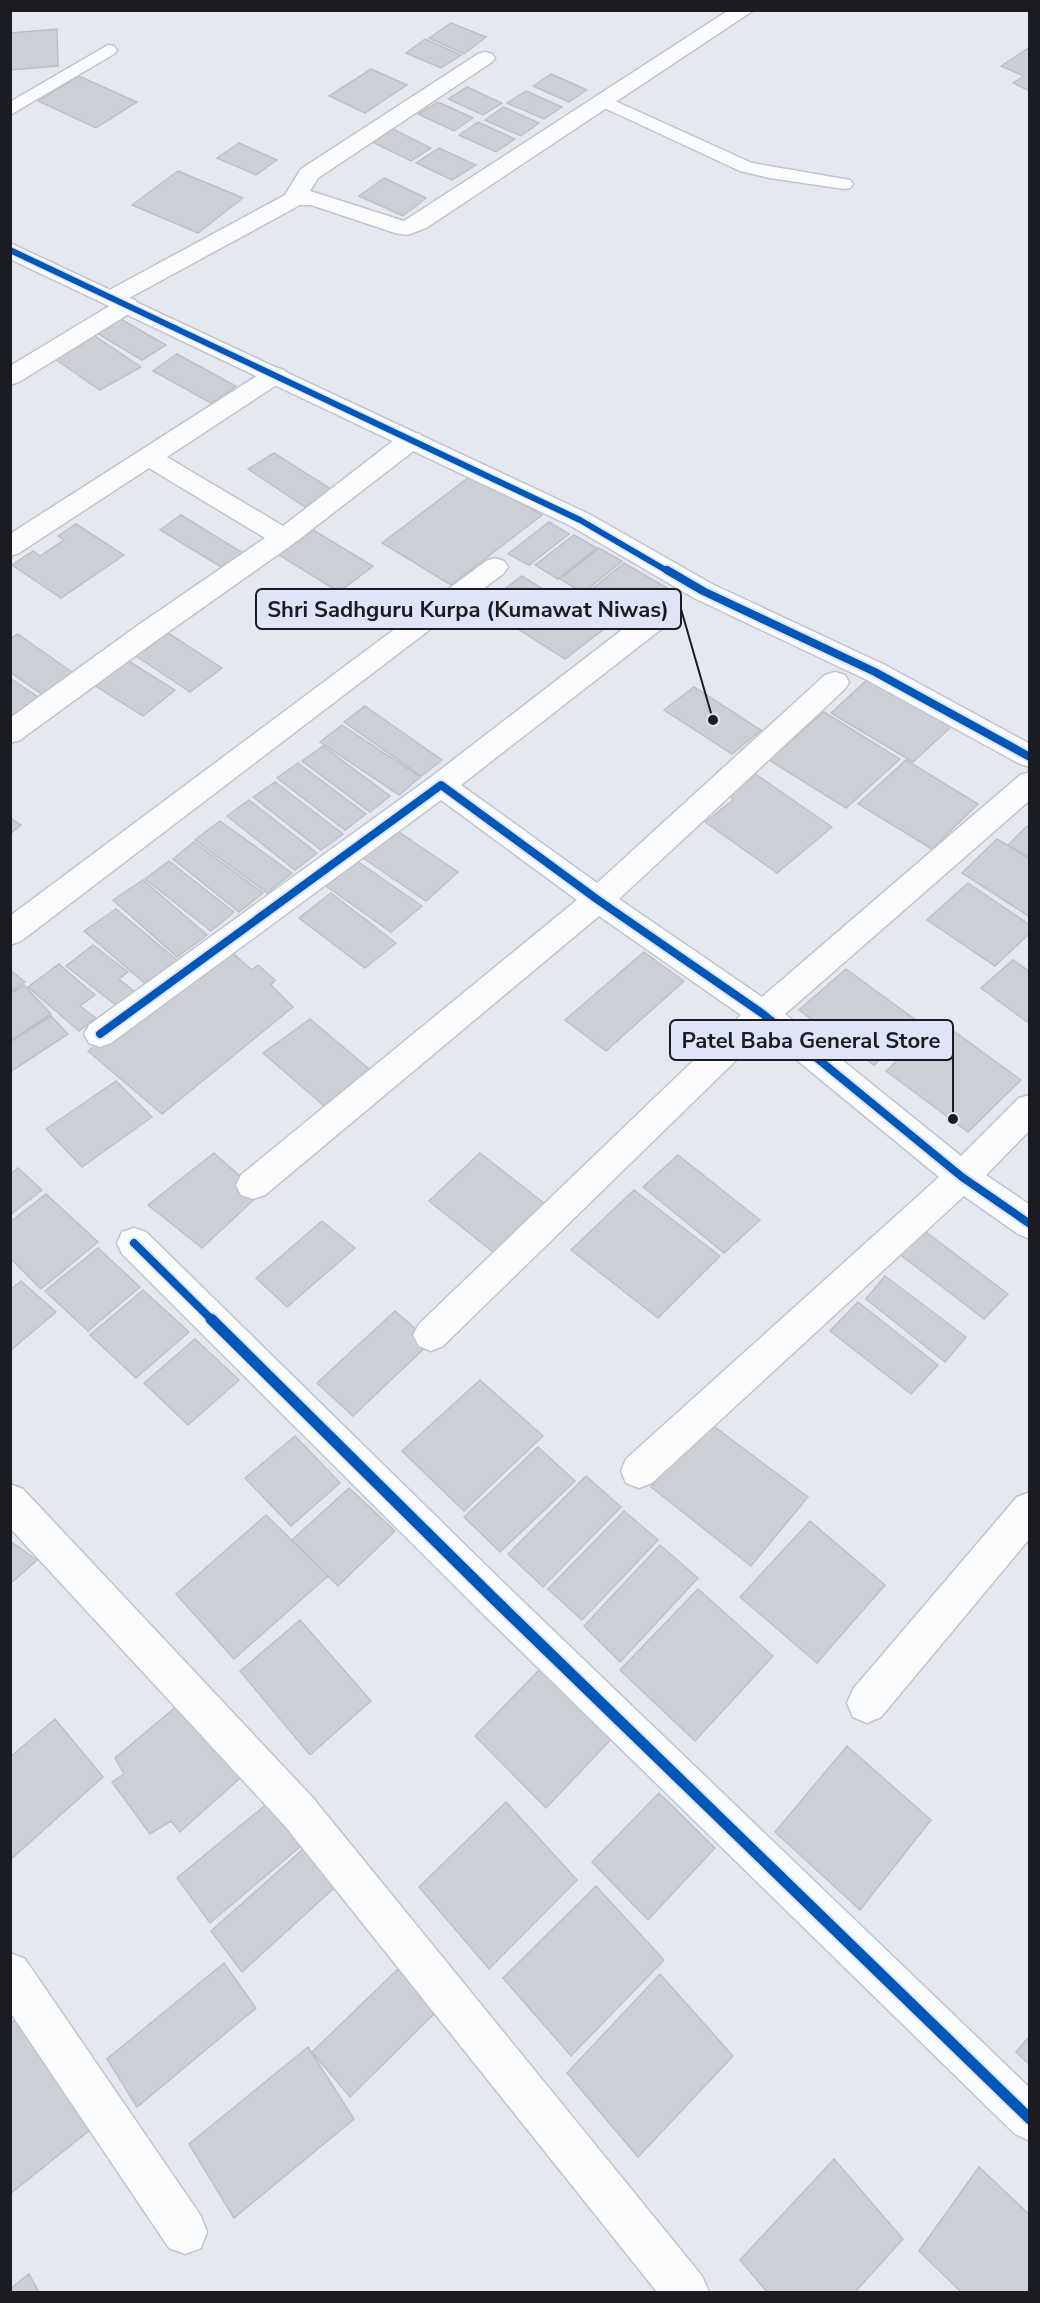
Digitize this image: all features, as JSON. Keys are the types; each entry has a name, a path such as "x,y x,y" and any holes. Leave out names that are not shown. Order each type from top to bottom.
{"street":[{"path":"10,377 120,302 294,199 307,197 319,200 395,226 407,228 418,223 744,10"},
{"path":"294,199 309,174 485,58"},
{"path":"10,250 580,520 703,591 875,672 1029,758"},
{"path":"10,547 275,375"},
{"path":"10,733 147,633 284,538 411,440"},
{"path":"149,457 284,538"},
{"path":"10,933 495,567"},
{"path":"100,1034 441,785 659,616"},
{"path":"253,1185 598,900 835,682"},
{"path":"431,1335 763,1014 1029,783"},
{"path":"441,785 598,900 763,1014 962,1177 1029,1224"},
{"path":"639,1471 962,1177 1029,1108"},
{"path":"134,1243 502,1606 1029,2119"},
{"path":"10,1501 299,1812 686,2292"},
{"path":"867,1703 1029,1509"},
{"path":"10,1974 185,2232"}],"lane":[{"path":"10,110 108,51"},
{"path":"604,101 746,167 770,173 844,184"}],"building":[{"path":"451,23 486,37 464,54 429,38"},
{"path":"57,29 58,66 10,70 10,33"},
{"path":"425,39 461,55 441,68 406,53"},
{"path":"1030,47 1030,91 1013,83 1024,76 1001,66"},
{"path":"371,69 407,85 365,113 329,96"},
{"path":"551,74 587,90 569,102 533,86"},
{"path":"79,76 137,102 96,128 38,101"},
{"path":"467,87 502,103 483,115 448,99"},
{"path":"526,91 562,107 544,119 507,103"},
{"path":"438,102 473,118 454,131 418,114"},
{"path":"503,107 539,123 521,136 485,120"},
{"path":"478,122 515,139 496,152 459,135"},
{"path":"393,129 431,148 411,161 372,142"},
{"path":"239,143 277,160 256,175 217,158"},
{"path":"439,148 476,165 452,180 416,163"},
{"path":"178,171 243,198 198,233 132,205"},
{"path":"384,178 426,198 403,216 359,196"},
{"path":"119,318 166,345 142,360 95,332"},
{"path":"95,336 141,367 100,390 55,359"},
{"path":"177,354 236,386 211,403 153,371"},
{"path":"274,453 331,489 305,507 248,469"},
{"path":"472,475 542,515 451,585 382,543"},
{"path":"181,515 243,553 223,568 160,530"},
{"path":"549,522 569,534 529,565 508,554"},
{"path":"76,524 124,555 61,598 12,565 33,551 40,556 64,540 58,536"},
{"path":"313,530 373,566 339,592 279,555"},
{"path":"574,535 597,548 558,579 535,565"},
{"path":"599,548 622,561 583,593 560,579"},
{"path":"624,563 669,589 626,626 580,599"},
{"path":"522,576 605,628 565,659 482,606"},
{"path":"162,629 222,668 190,692 130,652"},
{"path":"18,634 76,675 46,697 10,672 10,639"},
{"path":"122,657 175,690 143,716 89,682"},
{"path":"10,678 41,699 16,718 10,714"},
{"path":"869,678 951,727 913,762 831,713"},
{"path":"694,687 761,730 732,754 664,710"},
{"path":"365,706 442,760 421,776 344,722"},
{"path":"824,712 900,759 846,808 769,760"},
{"path":"342,725 420,777 399,795 320,742"},
{"path":"323,746 390,796 370,812 302,761"},
{"path":"906,760 978,804 932,849 858,804"},
{"path":"298,763 366,814 345,830 277,778"},
{"path":"754,773 832,827 777,873 705,822 733,800 729,792"},
{"path":"275,782 343,834 321,850 253,797"},
{"path":"249,800 317,853 295,870 227,816"},
{"path":"10,818 21,825 10,834"},
{"path":"220,821 292,873 267,893 195,840"},
{"path":"1027,826 1030,828 1030,858 1008,845"},
{"path":"393,828 458,872 426,901 360,856"},
{"path":"997,839 1030,859 1030,917 962,873"},
{"path":"194,842 263,893 239,912 173,859"},
{"path":"169,861 234,912 211,931 145,879"},
{"path":"357,861 422,906 391,932 326,886"},
{"path":"143,880 207,935 177,957 113,900"},
{"path":"968,883 1030,925 1030,933 995,966 927,920"},
{"path":"331,893 396,943 365,968 299,918"},
{"path":"116,909 179,962 148,986 84,931"},
{"path":"93,945 128,972 119,979 135,992 117,1006 66,966"},
{"path":"228,949 252,970 258,965 275,980 271,985 293,1007 162,1114 88,1051"},
{"path":"644,952 684,981 606,1051 565,1020"},
{"path":"1013,960 1030,972 1030,1024 981,988"},
{"path":"59,964 95,995 80,1006 96,1018 79,1031 28,987"},
{"path":"846,969 920,1023 874,1065 799,1010"},
{"path":"10,970 25,982 10,992"},
{"path":"24,985 51,1014 10,1041 10,994"},
{"path":"51,1016 68,1034 10,1072 10,1042"},
{"path":"310,1019 374,1073 329,1110 263,1053"},
{"path":"940,1021 1021,1080 968,1132 886,1071"},
{"path":"116,1081 152,1117 82,1167 46,1129"},
{"path":"214,1153 260,1194 202,1248 148,1205"},
{"path":"480,1153 549,1207 498,1256 429,1201"},
{"path":"678,1155 760,1220 724,1253 643,1187"},
{"path":"18,1168 42,1190 10,1215 10,1174"},
{"path":"634,1190 720,1256 658,1318 571,1250"},
{"path":"46,1194 98,1242 41,1289 10,1258 10,1222"},
{"path":"322,1221 355,1248 287,1307 256,1278"},
{"path":"918,1226 1008,1294 984,1319 897,1252"},
{"path":"98,1248 140,1287 88,1331 45,1291"},
{"path":"885,1276 966,1337 945,1362 866,1299"},
{"path":"21,1281 56,1312 10,1351 10,1290"},
{"path":"143,1290 189,1332 136,1378 90,1335"},
{"path":"858,1302 938,1365 911,1394 830,1331"},
{"path":"395,1311 431,1342 353,1416 317,1383"},
{"path":"195,1339 239,1380 188,1425 144,1383"},
{"path":"480,1380 543,1436 464,1511 402,1451"},
{"path":"707,1421 808,1497 751,1566 651,1487"},
{"path":"295,1436 340,1483 291,1526 245,1478"},
{"path":"538,1447 575,1481 500,1552 464,1517"},
{"path":"586,1476 621,1507 543,1587 508,1554"},
{"path":"349,1488 395,1531 338,1586 292,1540"},
{"path":"624,1511 658,1540 582,1620 548,1589"},
{"path":"266,1515 328,1576 234,1659 176,1594"},
{"path":"810,1521 885,1585 817,1663 740,1597"},
{"path":"10,1541 37,1560 10,1584"},
{"path":"660,1545 698,1578 620,1662 584,1626"},
{"path":"698,1589 773,1656 695,1741 620,1670"},
{"path":"300,1620 371,1701 310,1755 240,1671"},
{"path":"544,1665 616,1734 546,1808 475,1736"},
{"path":"184,1700 248,1771 180,1832 171,1821 150,1834 112,1782 124,1774 115,1758"},
{"path":"55,1719 103,1777 10,1860 10,1757"},
{"path":"847,1746 931,1820 860,1910 775,1832"},
{"path":"659,1793 715,1848 648,1920 592,1862"},
{"path":"274,1798 307,1841 210,1923 177,1878"},
{"path":"506,1802 577,1880 489,1969 419,1887"},
{"path":"311,1842 343,1880 242,1972 211,1931"},
{"path":"596,1886 664,1960 571,2056 503,1978"},
{"path":"224,1963 256,2008 137,2107 107,2059"},
{"path":"399,1968 437,2011 350,2097 312,2052"},
{"path":"660,1974 733,2056 638,2157 567,2073"},
{"path":"24,2014 91,2129 10,2194 10,2024"},
{"path":"1030,2036 1030,2065 1016,2052"},
{"path":"308,2047 354,2119 234,2218 189,2144"},
{"path":"834,2159 903,2239 855,2292 767,2292 740,2260"},
{"path":"979,2167 1030,2215 1030,2292 961,2292 919,2251"},
{"path":"29,2274 39,2292 10,2292 10,2289"}],"cycle path":[{"path":"10,250 580,520 703,591 875,672 1030,757"},
{"path":"100,1034 441,785 598,900 763,1014 962,1177 1030,1224"},
{"path":"134,1243 493,1598 1030,2119"}],"place":[{"name":"Shri Sadhguru Kurpa (Kumawat Niwas)","path":"713,720"},
{"name":"Patel Baba General Store","path":"953,1119"}]}
